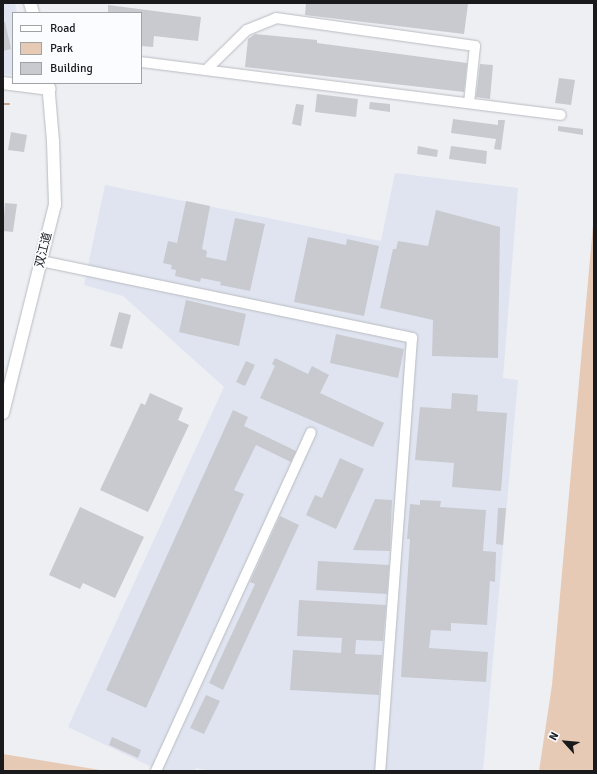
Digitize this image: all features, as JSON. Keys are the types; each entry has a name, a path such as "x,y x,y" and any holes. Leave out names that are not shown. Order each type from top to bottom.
{"main road":[{"path":"18,84 49,86"},
{"name":"双江道","path":"3,413 6,385 55,205 49,86"}],"street":[{"path":"206,70 247,30 276,18 475,46 469,103"},
{"path":"142,62 561,115"},
{"path":"40,261 412,338 380,771"},
{"path":"156,771 311,434"}],"shaded area":[{"path":"3,3 15,3 17,12 12,12 12,75 3,74"},
{"path":"395,173 518,188 503,378 518,380 483,771 210,771 196,768 194,771 160,771 68,727 224,387 123,296 84,285 105,185 381,241"}],"green space":[{"path":"594,214 594,771 539,771 552,685"},
{"path":"3,754 106,771 3,771"}],"building":[{"path":"306,3 468,4 464,34 305,15"},
{"path":"108,5 201,17 198,41 154,36 153,47 142,46 142,12 108,12"},
{"path":"3,22 5,22 11,49 3,51"},
{"path":"255,34 317,40 317,43 467,63 464,92 245,67 248,39"},
{"path":"480,64 493,65 490,99 476,97"},
{"path":"559,78 575,80 571,105 555,103"},
{"path":"317,94 358,99 356,117 315,112"},
{"path":"370,102 390,104 390,112 369,109"},
{"path":"296,104 304,105 301,126 292,124"},
{"path":"453,119 498,125 498,120 505,120 501,150 494,149 496,139 451,133"},
{"path":"558,126 583,129 583,135 558,131"},
{"path":"11,132 27,135 24,152 8,150"},
{"path":"418,146 438,150 437,157 417,154"},
{"path":"451,146 487,151 486,164 449,159"},
{"path":"186,201 210,206 202,249 207,251 206,257 226,261 235,218 265,224 250,291 220,285 221,282 201,278 200,282 175,276 176,270 171,269 172,265 163,263 168,241 177,243"},
{"path":"5,203 17,204 13,232 3,231"},
{"path":"436,210 500,227 498,358 432,356 433,320 380,308 393,249 396,249 398,241 428,246"},
{"path":"308,237 346,245 347,239 379,246 364,316 294,302"},
{"path":"186,300 246,314 239,346 179,332"},
{"path":"119,312 131,315 122,349 110,346"},
{"path":"336,334 404,349 398,378 330,363"},
{"path":"275,358 308,374 312,366 329,375 320,393 384,423 373,447 260,398 275,366 272,364"},
{"path":"246,361 255,365 245,386 236,382"},
{"path":"150,393 183,408 178,420 189,425 148,512 100,490 141,403 145,405"},
{"path":"452,393 478,395 477,411 507,413 501,491 452,487 454,463 415,460 420,407 451,409"},
{"path":"233,410 248,417 244,426 296,451 291,462 256,445 234,490 244,494 146,708 106,690"},
{"path":"340,458 364,469 336,529 306,515 315,495 322,498"},
{"path":"375,499 392,500 390,551 353,550"},
{"path":"420,500 441,501 440,507 486,510 483,551 496,552 495,582 490,581 487,625 451,623 451,631 431,630 429,648 488,652 486,682 401,677 410,539 407,539 410,504 420,505"},
{"path":"80,507 144,537 115,598 83,583 80,589 49,575"},
{"path":"498,508 506,508 503,545 496,544"},
{"path":"280,516 299,525 223,690 209,683 255,584 250,582"},
{"path":"318,561 389,565 387,594 316,590"},
{"path":"299,600 386,605 383,641 356,640 355,654 382,655 379,695 290,690 293,650 341,653 342,638 297,636"},
{"path":"206,695 220,701 204,734 190,728"},
{"path":"112,737 141,750 138,758 109,745"}],"waterway":[{"path":"3,104 9,104"}]}
